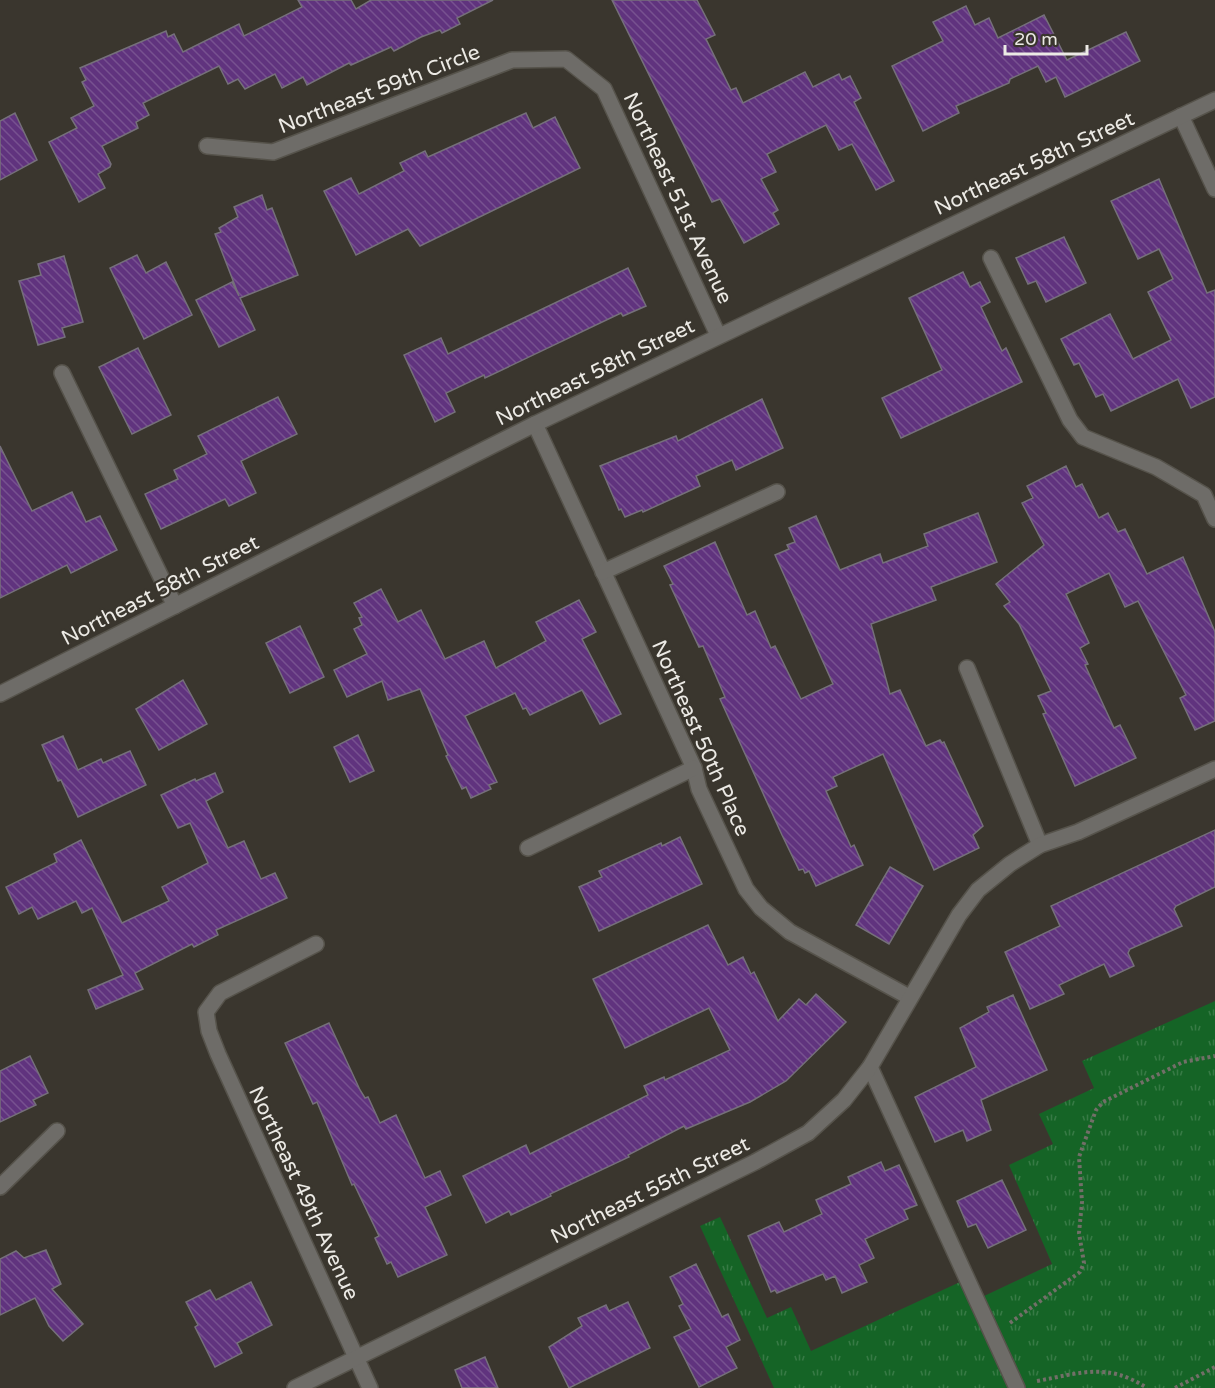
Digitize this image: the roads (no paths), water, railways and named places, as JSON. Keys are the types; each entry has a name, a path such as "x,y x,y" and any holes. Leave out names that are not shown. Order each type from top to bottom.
{"street":[{"name":"Northeast 59th Circle","path":"207,146 273,152 512,60 566,59"},
{"name":"Northeast 51st Avenue","path":"566,59 604,89 718,335"},
{"name":"Northeast 58th Street","path":"0,694 535,424 1215,100"},
{"path":"1181,116 1215,189"},
{"path":"990,258 1070,420 1083,437 1156,467 1204,495 1214,513"},
{"path":"62,373 175,606"},
{"name":"Northeast 50th Place","path":"535,424 694,768 699,789 746,889 761,908 790,932 909,997"},
{"path":"603,572 777,492"},
{"path":"967,668 1040,845"},
{"path":"528,848 694,768"},
{"name":"Northeast 55th Street","path":"295,1388 808,1133 844,1100 870,1067 959,915 978,890 1010,864 1040,845 1078,832 1215,769"},
{"name":"Northeast 49th Avenue","path":"316,944 220,993 206,1012 208,1031 370,1388"},
{"path":"870,1067 1016,1387"},
{"path":"0,1187 57,1131"}]}
